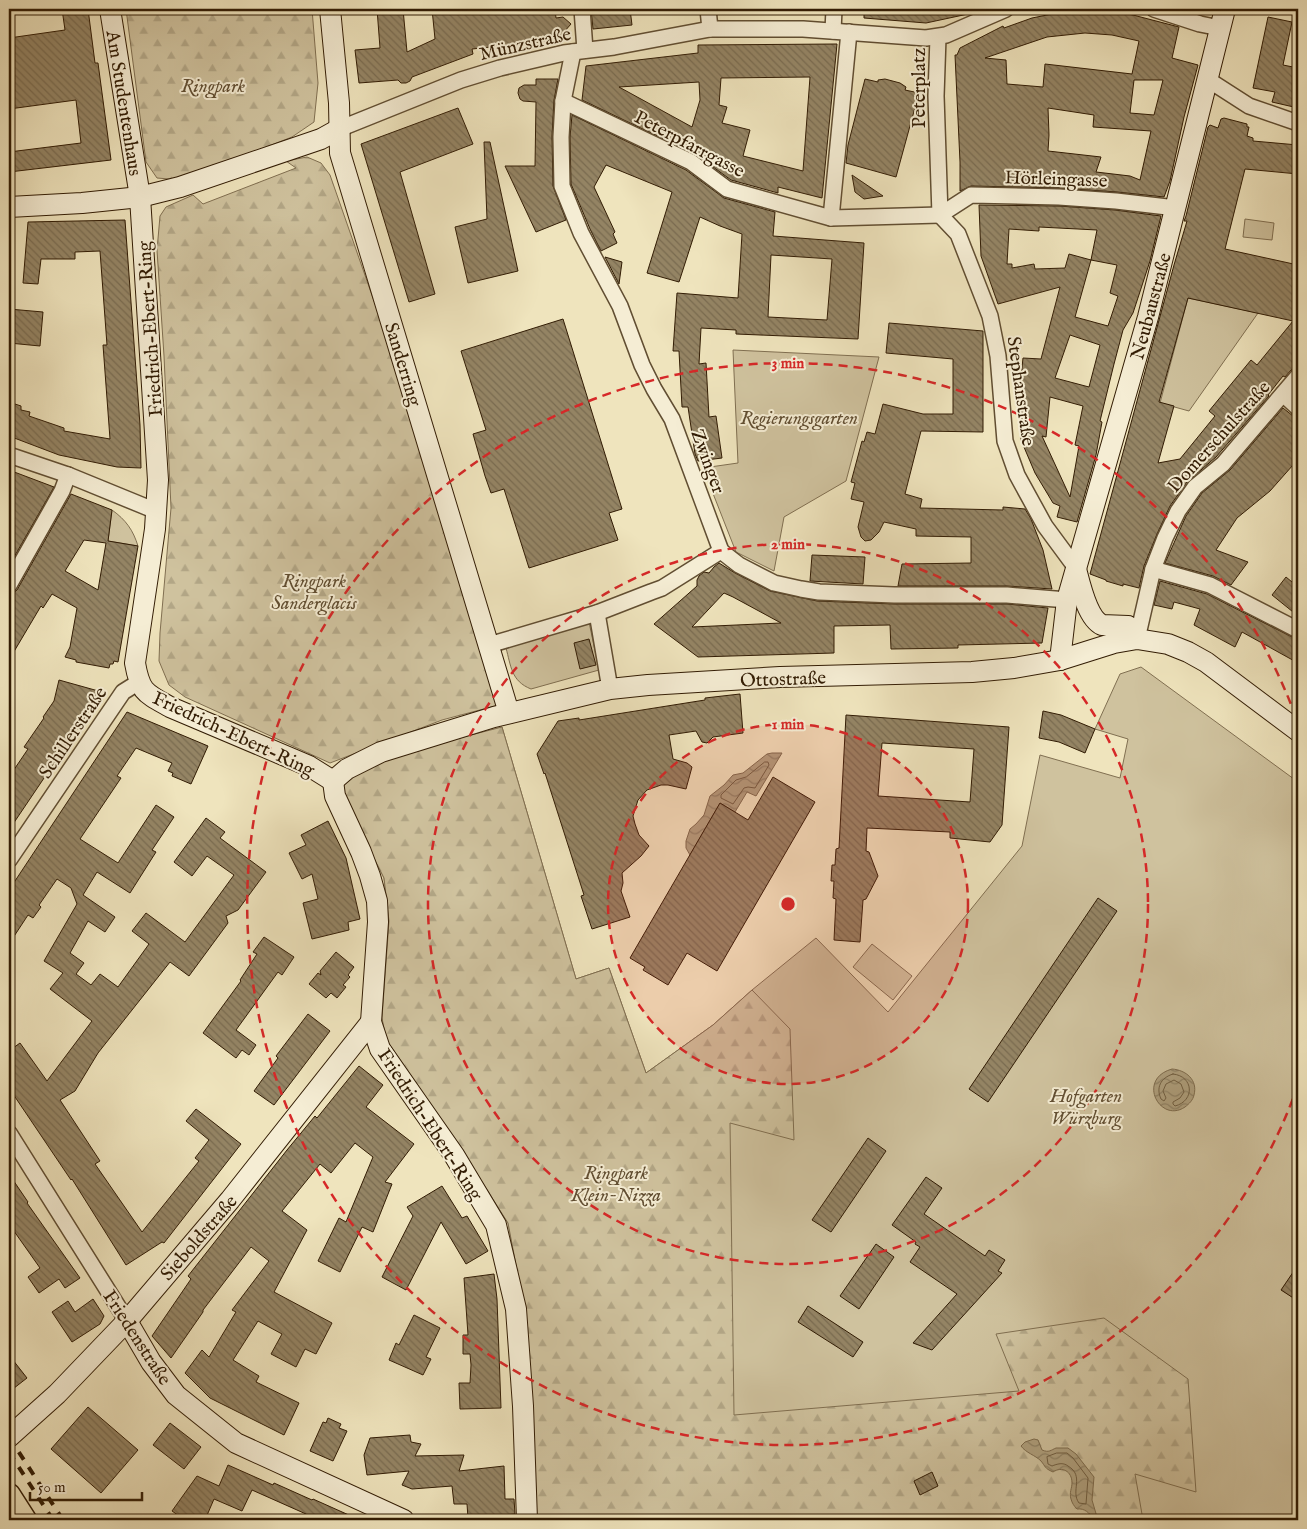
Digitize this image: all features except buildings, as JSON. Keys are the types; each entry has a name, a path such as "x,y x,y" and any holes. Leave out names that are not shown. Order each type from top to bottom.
{"main road":[{"path":"9,1495 25,1520"}],"street":[{"name":"Am Studentenhaus","path":"110,9 140,197"},
{"name":"Sanderring","path":"330,9 339,103 340,153 509,713"},
{"name":"Zwinger","path":"582,9 579,51 563,101 562,186 581,233 620,306 642,365 672,419 721,551"},
{"path":"708,9 710,29"},
{"path":"833,31 834,9"},
{"path":"938,37 1006,9"},
{"path":"1154,9 1200,24 1220,28"},
{"name":"Neubaustraße","path":"1060,660 1067,600 1119,421 1176,208 1225,9"},
{"name":"Münzstraße","path":"339,129 461,80 500,68 579,51 614,47 710,29 803,29 849,32"},
{"path":"849,32 831,218 940,215"},
{"name":"Peterplatz","path":"849,32 926,38 938,37 936,96 940,215"},
{"path":"1207,78 1249,106 1298,123"},
{"name":"Peterpfarrgasse","path":"563,101 691,162 727,189 831,218"},
{"path":"9,207 82,203 140,197 180,187 321,139 339,129"},
{"name":"Hörleingasse","path":"940,215 971,195 1059,197 1176,208"},
{"name":"Friedrich-Ebert-Ring","path":"140,197 158,480 156,511 135,663 138,682 148,695 170,707 309,766 334,781 335,796 361,852 377,900 378,922 371,1022 380,1048 454,1155 496,1225 516,1310 523,1406 527,1520"},
{"name":"Stephanstraße","path":"940,215 958,234 990,316 998,356 1005,441 1017,475 1045,526 1076,568"},
{"name":"Domerschulstraße","path":"1138,639 1153,569 1178,511 1195,487 1223,464 1298,376"},
{"path":"1283,394 1298,408"},
{"path":"9,455 68,475 156,511"},
{"path":"9,585 62,491 68,475"},
{"path":"489,645 597,613 662,588 721,551 739,565 774,582 819,592 894,595 1007,595 1067,600"},
{"path":"1076,568 1086,603 1098,623 1102,625 1128,626 1138,639 1168,644 1188,652 1206,662 1298,731"},
{"path":"1153,569 1210,585 1298,630"},
{"path":"597,613 610,690"},
{"path":"1090,650 1100,641 1102,625"},
{"name":"Ottostraße","path":"334,781 347,769 381,752 509,713 610,690 648,685 780,677 972,672 1014,668 1060,660 1114,643 1138,639"},
{"name":"Schillerstraße","path":"9,860 123,692 138,682"},
{"name":"Sieboldstraße","path":"9,1437 57,1394 127,1320 230,1200 371,1022"},
{"name":"Friedenstraße","path":"9,1133 127,1320 151,1362 176,1395 236,1443 404,1520"}],"green space":[{"name":"Ringpark","path":"126,9 312,9 318,83 314,122 292,137 181,180 157,178 146,162"},
{"name":"Ringpark Sanderglacis","path":"307,157 321,163 330,175 411,407 510,702 442,720 330,763 185,697 169,685 159,661 171,508 157,250 160,216 166,207 193,195 203,204 296,168 286,161"},
{"path":"1245,219 1274,223 1272,240 1243,237"},
{"path":"1188,298 1258,313 1189,411 1160,403"},
{"name":"Regierungsgarten","path":"733,350 879,357 846,481 784,517 774,571 736,552 703,468 738,463"},
{"path":"112,510 128,526 138,546 108,541"},
{"path":"589,622 599,670 531,689 519,682 511,667 506,648"},
{"name":"Hofgarten Würzburg","path":"1141,667 1298,782 1298,1265 1282,1290 1298,1301 1298,1520 530,1520 525,1312 508,1223 382,1018 389,921 384,878 334,779 502,727 576,979 609,968 646,1073 713,1025 752,990 816,938 888,1012 1022,846 1040,755 1120,778 1128,739 1095,729 1120,674"},
{"name":"Ringpark Klein-Nizza","path":"502,727 576,979 609,968 646,1073 713,1025 752,990 790,1029 794,1140 730,1123 734,1415 1019,1391 996,1334 1104,1318 1188,1379 1196,1492 1135,1474 1143,1520 530,1520 525,1312 508,1223 465,1155 386,1039 382,1018 389,921 384,878 334,779 343,768"},
{"path":"872,944 912,976 893,1000 853,967"}],"water":[{"path":"782,753 756,796 747,792 735,812 720,803 690,855 686,848 686,841 690,829 704,815 710,796 733,775 743,773 767,754"},
{"path":"1172,1069 1182,1071 1190,1077 1195,1090 1192,1100 1185,1107 1176,1111 1167,1110 1160,1105 1154,1090 1155,1082 1161,1074"},
{"path":"1034,1439 1038,1440 1044,1451 1068,1448 1076,1454 1094,1477 1092,1500 1097,1517 1094,1519 1087,1511 1077,1509 1073,1504 1070,1495 1072,1479 1066,1471 1050,1471 1039,1459 1021,1446 1025,1442"}],"railway":[{"path":"9,1437 63,1520"},
{"path":"9,1452 53,1520"}]}
